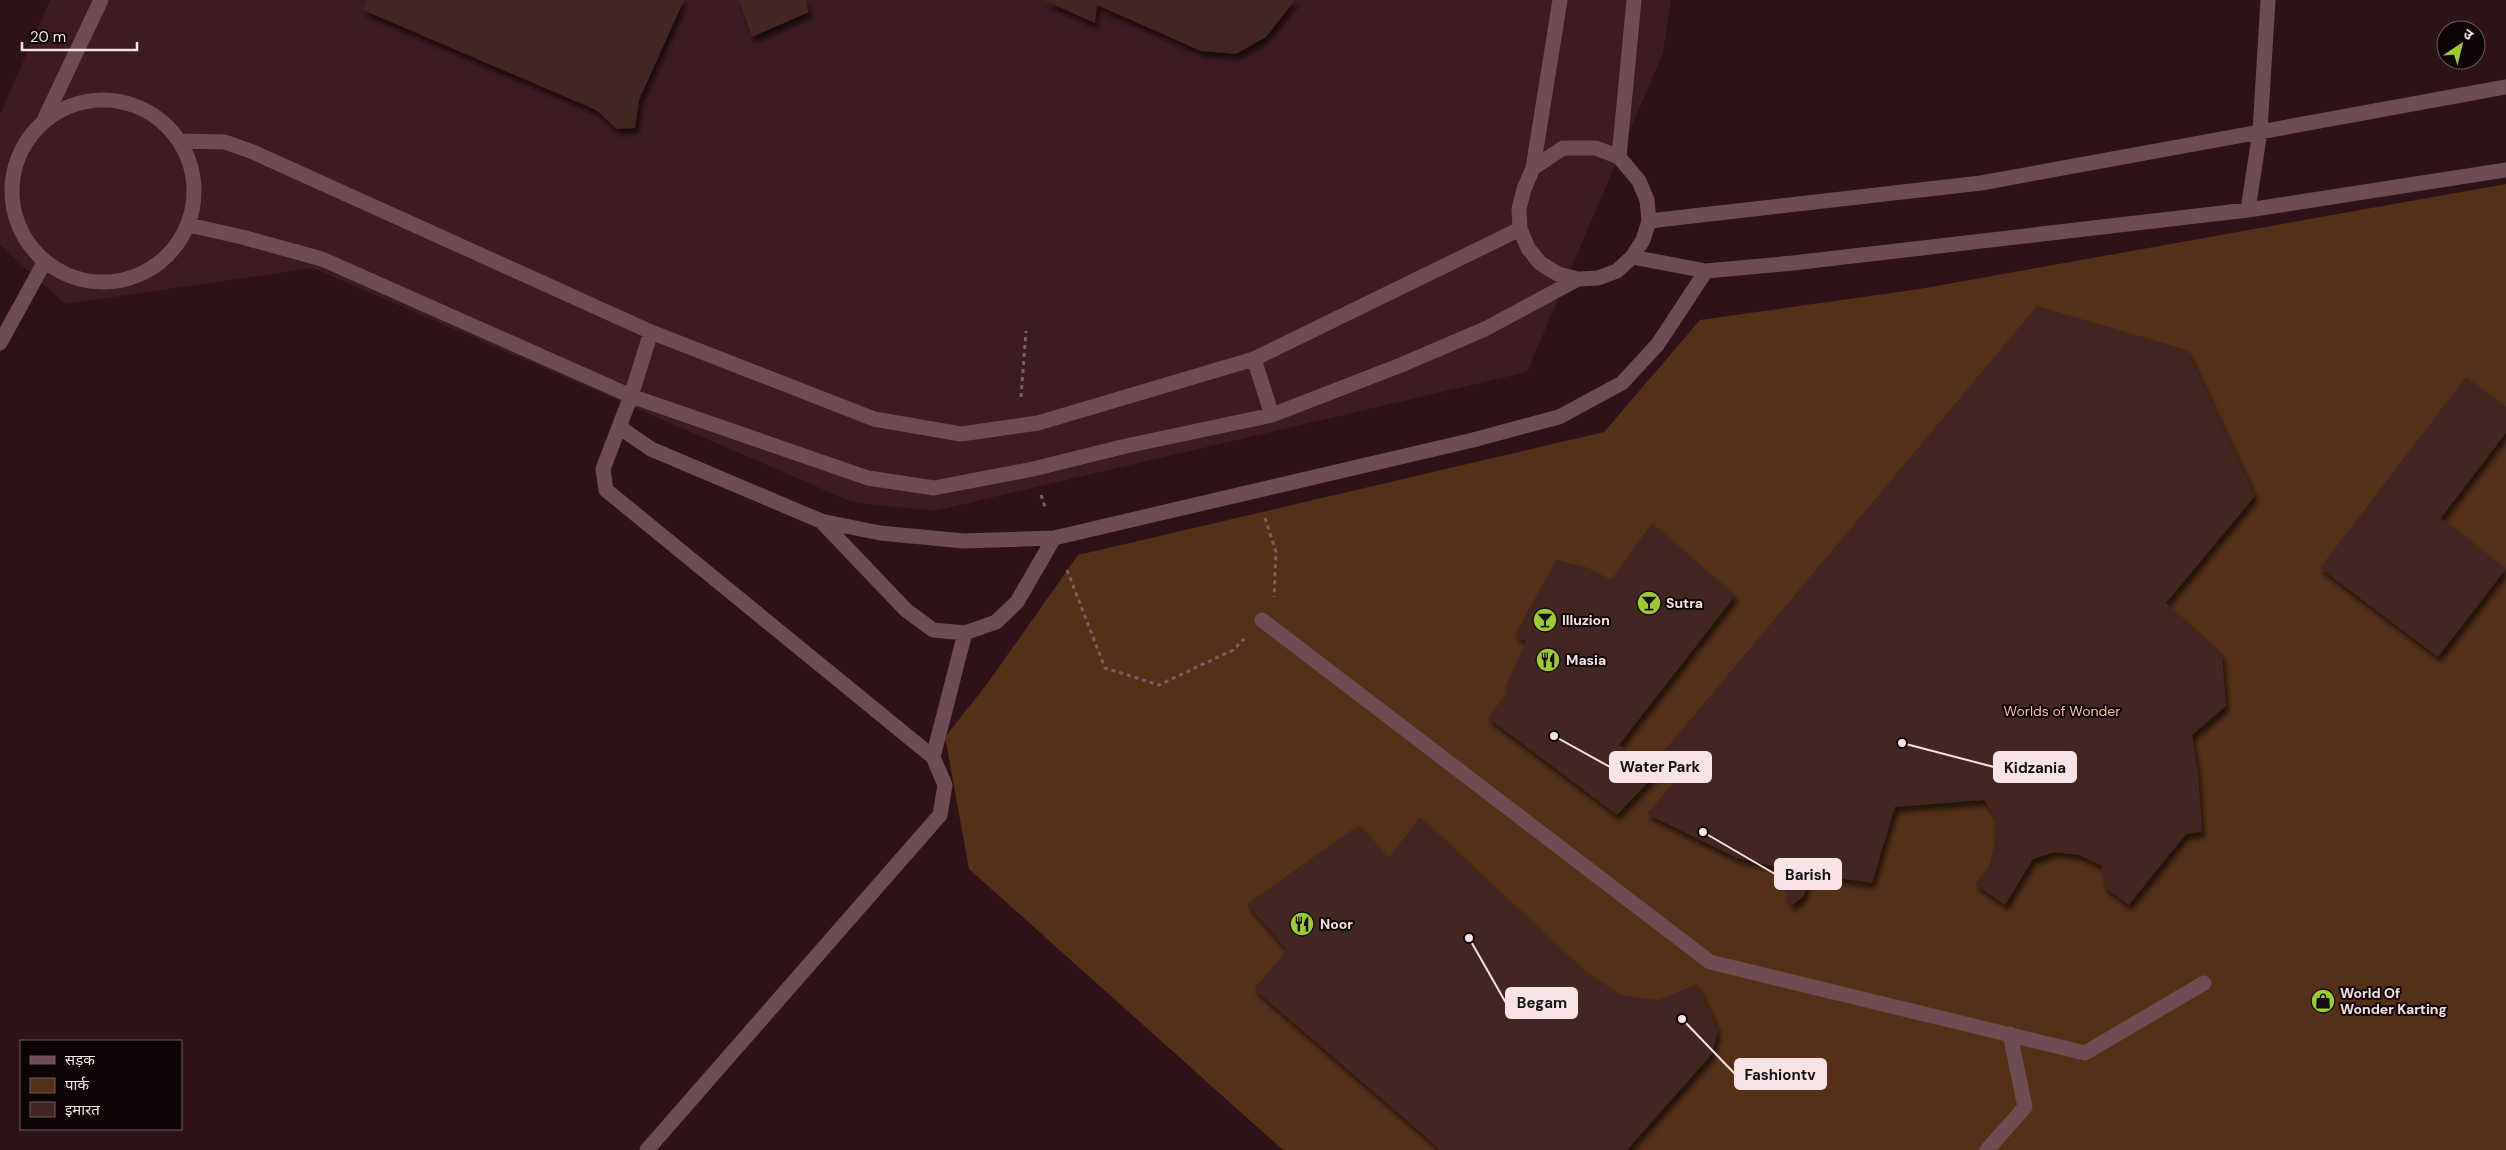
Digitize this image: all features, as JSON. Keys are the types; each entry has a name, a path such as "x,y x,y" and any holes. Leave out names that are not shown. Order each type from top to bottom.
{"street":[{"path":"45,118 85,100 128,102 158,116 181,141 193,170 195,203 189,225 165,261 137,278 94,284 44,263 22,237 10,195 18,153 45,118 101,0"},
{"path":"1533,168 1563,148 1596,148 1619,157 1639,181 1647,200 1648,220 1643,240 1632,257 1617,270 1598,278 1578,279 1558,274 1540,264 1528,248 1520,229 1518,209 1533,168 1560,0"},
{"path":"1619,157 1634,0"},
{"path":"2248,210 2260,131 2268,0"},
{"path":"1648,220 1981,183 2150,154 2260,131 2506,87"},
{"path":"181,141 225,142 253,152 650,332 874,419 961,434 1038,423 1254,359 1520,229"},
{"path":"1632,257 1706,271 1794,263 2248,210 2506,170"},
{"path":"189,225 242,237 322,259 632,396 868,478 934,488 1033,469 1126,446 1272,415 1401,365 1485,329 1578,279"},
{"path":"0,343 44,263"},
{"path":"619,427 650,449 821,520 880,534 964,541 1054,538 1473,440 1560,417 1622,383 1658,344 1706,271"},
{"path":"647,1150 940,815 945,785 932,757 606,490 602,469 632,396 650,332"},
{"path":"1254,359 1272,415"},
{"path":"821,520 906,610 933,630 965,633 996,622 1017,602 1054,538"},
{"path":"1262,620 1710,962 2085,1053 2204,983"},
{"path":"932,757 965,633"},
{"path":"1986,1150 2025,1107 2010,1034"}],"path":[{"path":"1054,538 1105,668 1159,685 1233,650 1274,607 1276,552 1256,491"}],"shaded area":[{"path":"50,0 1671,0 1663,53 1527,372 934,511 852,502 313,268 65,304 0,245 0,115"}],"green space":[{"name":"Worlds of Wonder","path":"2506,184 2506,1150 1283,1150 969,869 945,737 987,684 1078,555 1604,432 1700,320 1919,289"}],"building":[{"path":"367,0 684,0 639,100 635,128 617,129 596,110 363,10"},
{"path":"739,0 805,0 809,12 752,37"},
{"path":"1043,0 1295,0 1266,37 1236,54 1201,51 1097,5 1095,23"},
{"path":"2037,306 2187,350 2255,496 2166,603 2222,654 2226,706 2192,735 2198,773 2202,832 2186,834 2129,905 2104,887 2102,866 2079,855 2055,852 2033,859 2005,905 1975,884 1989,866 1995,843 1994,815 1984,800 1895,807 1872,883 1810,874 1804,896 1791,906 1785,892 1790,870 1737,858 1647,814 1681,774 1660,756"},
{"path":"2466,377 2506,407 2506,433 2441,518 2506,569 2438,657 2320,568"},
{"path":"1652,523 1735,596 1619,745 1656,774 1617,815 1488,718 1508,691 1505,688 1526,642 1515,635 1556,560 1586,567 1611,580"},
{"path":"1420,817 1583,970 1621,995 1659,1000 1697,984 1718,1030 1712,1054 1627,1150 1441,1150 1254,989 1287,950 1247,904 1359,825 1388,859"}],"place":[{"name":"Sutra","path":"1649,603"},
{"name":"Illuzion","path":"1545,620"},
{"name":"Masia","path":"1548,660"},
{"name":"Water Park","path":"1554,736"},
{"name":"Kidzania","path":"1902,743"},
{"name":"Barish","path":"1703,832"},
{"name":"Noor","path":"1302,924"},
{"name":"Begam","path":"1469,938"},
{"name":"World Of Wonder Karting","path":"2323,1001"},
{"name":"Fashiontv","path":"1682,1019"}]}
